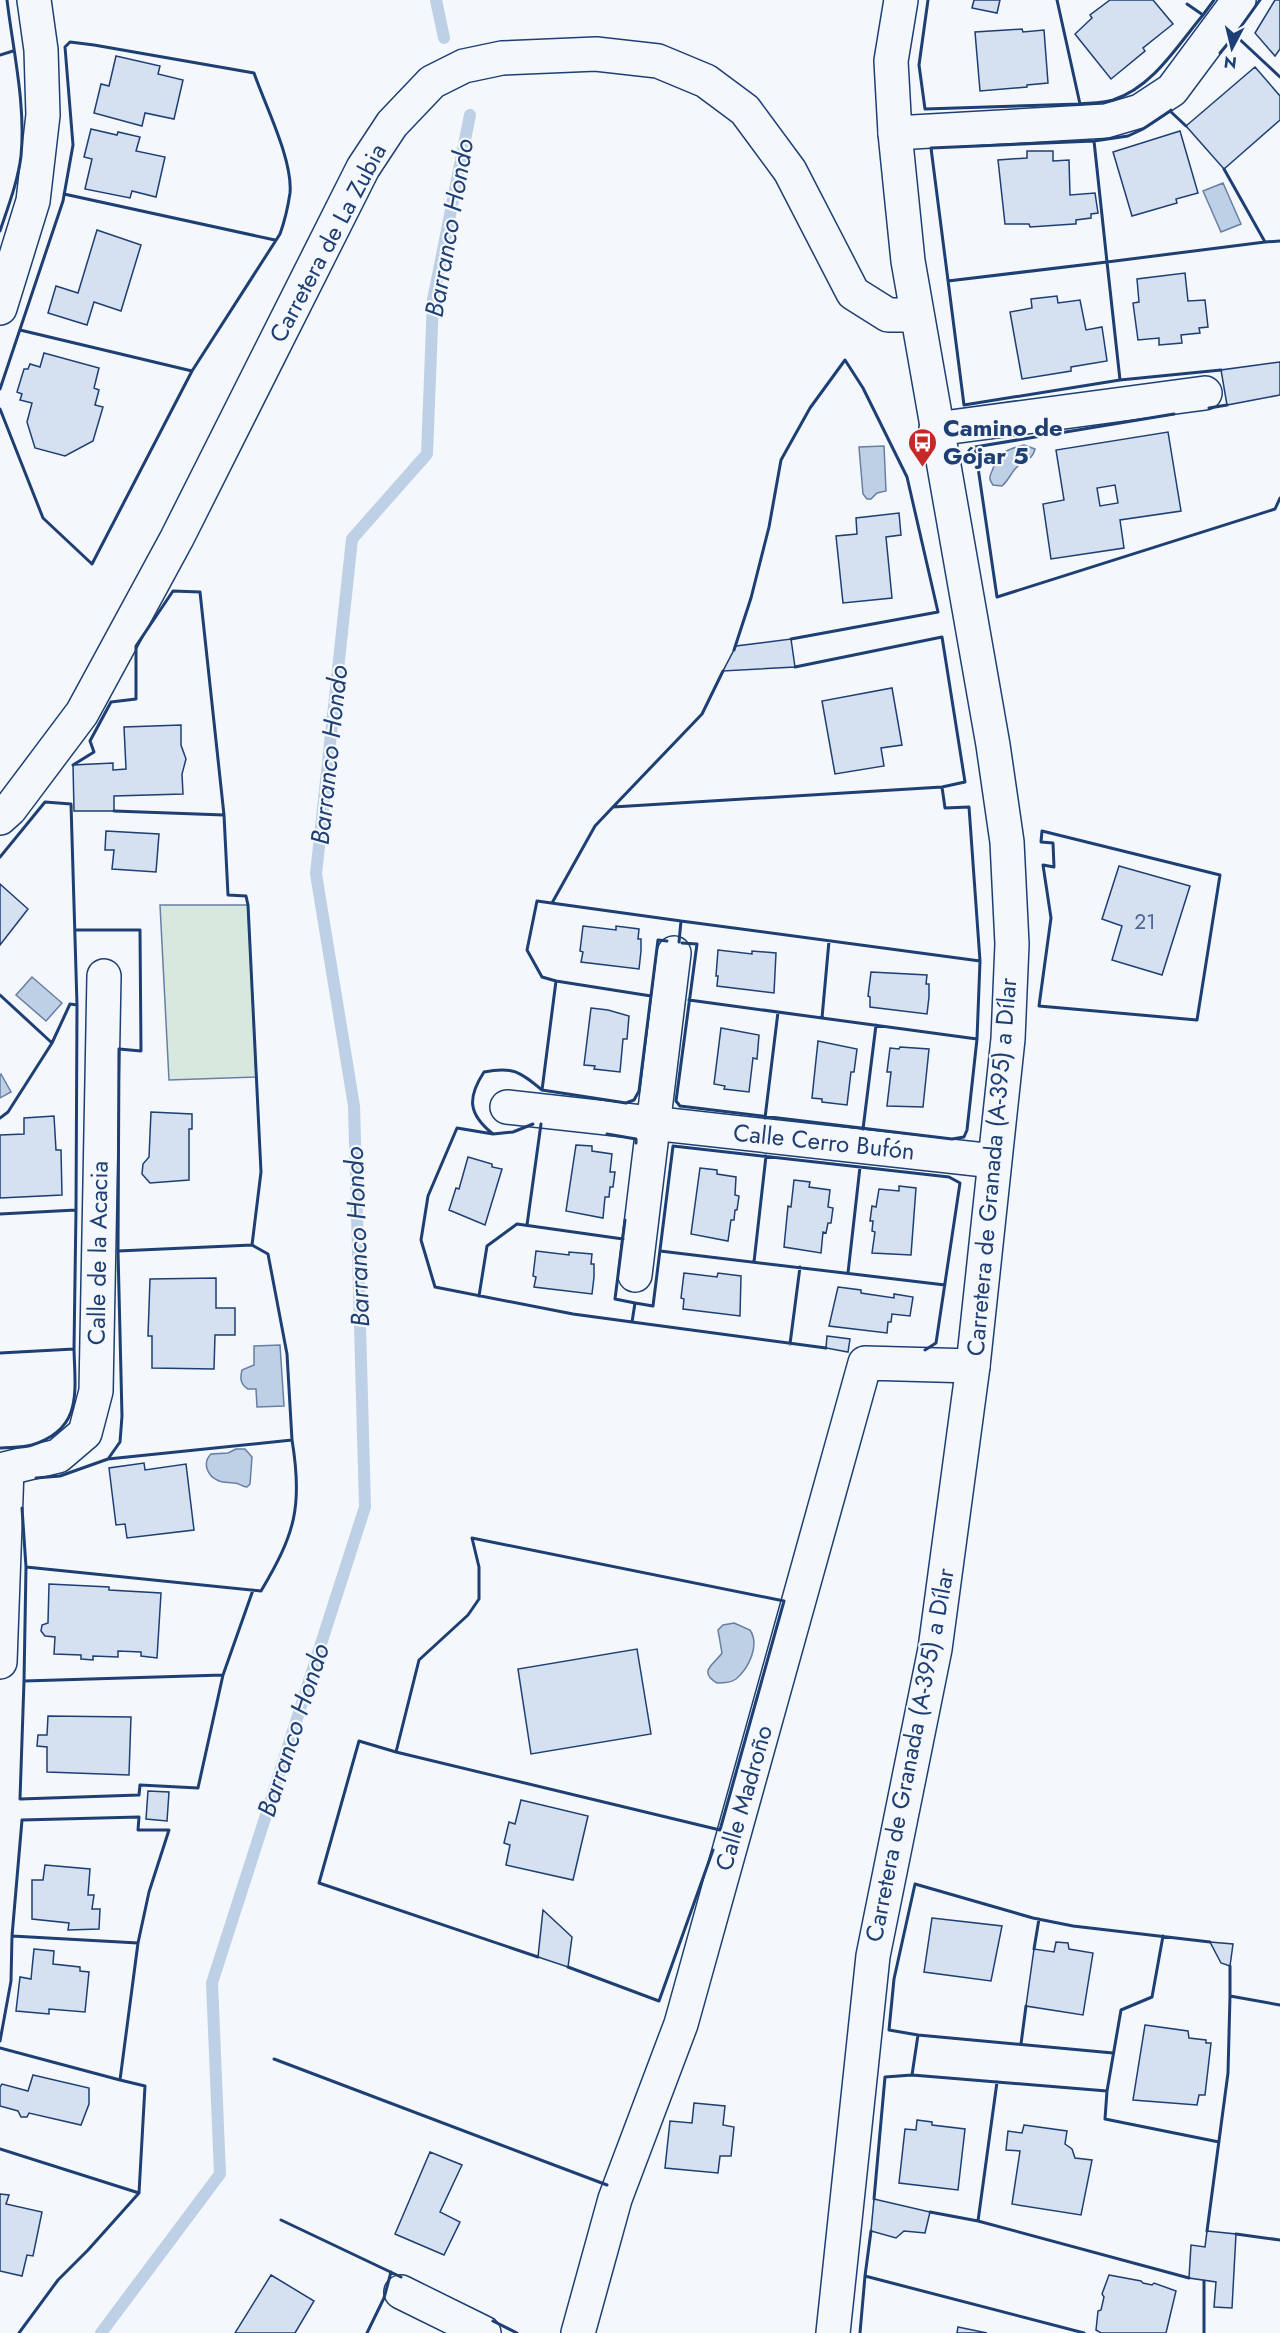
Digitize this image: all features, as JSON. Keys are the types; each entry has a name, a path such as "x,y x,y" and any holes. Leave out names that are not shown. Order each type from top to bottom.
{"street":[{"path":"0,308 33,201 43,115 41,50 34,0"},
{"name":"Carretera de Granada (A-395) a Dílar","path":"833,2333 873,1956 935,1649 973,1366 1008,1039 1012,944 1007,842 993,746 908,261 895,134 891,61 901,0"},
{"path":"895,134 1106,121 1140,111 1172,90 1239,0"},
{"name":"Carretera de La Zubia","path":"0,818 10,809 82,713 177,538 363,168 392,124 432,82 464,66 502,58 596,54 658,61 706,81 745,110 790,171 853,293 888,315 916,315"},
{"path":"936,429 1205,393"},
{"path":"635,1275 674,952"},
{"name":"Calle de la Acacia","path":"3,1470 58,1456 85,1433 96,1391 104,976"},
{"name":"Calle Cerro Bufón","path":"507,1107 994,1161"},
{"name":"Calle Madroño","path":"578,2333 615,2199 681,2024 866,1363 973,1366"},
{"path":"0,1662 3,1470"},
{"path":"401,2292 484,2333"}],"shaded area":[{"path":"160,905 248,905 256,1077 169,1080"}],"water":[{"path":"1223,183 1241,224 1221,232 1203,191"},
{"path":"1024,445 1035,449 1032,456 1016,468 1002,486 993,485 990,475 1000,456 1012,448"},
{"path":"884,446 886,491 867,499 863,494 859,447"},
{"path":"32,977 62,1003 46,1021 16,995"},
{"path":"0,1075 11,1092 0,1098"},
{"path":"280,1345 284,1406 257,1407 256,1389 248,1389 243,1385 242,1370 254,1365 254,1346"},
{"path":"236,1449 245,1449 252,1457 250,1484 247,1487 219,1481 211,1476 207,1469 207,1461 211,1454 228,1453"},
{"path":"734,1623 750,1630 754,1642 752,1656 736,1679 717,1683 708,1675 708,1671 722,1653 718,1630 723,1625"}],"building":[{"path":"974,0 1000,0 997,13 972,8"},
{"path":"1110,0 1153,0 1173,24 1143,48 1145,51 1111,79 1075,34 1092,18 1090,15"},
{"path":"1275,0 1280,0 1280,49 1275,56 1255,33"},
{"path":"1022,29 1023,32 1044,30 1048,83 980,91 975,32"},
{"path":"116,56 160,66 158,74 183,80 174,119 145,113 142,126 94,113 101,84 109,86"},
{"path":"1255,67 1280,96 1280,120 1224,169 1186,126"},
{"path":"91,129 140,137 136,151 165,157 156,197 132,191 130,198 85,189 92,159 84,157"},
{"path":"1180,131 1198,193 1176,199 1177,203 1132,216 1113,152"},
{"path":"1027,151 1053,151 1053,161 1069,160 1070,195 1095,193 1098,213 1091,214 1091,218 1076,220 1076,224 1030,227 1029,224 1005,224 998,160 1027,158"},
{"path":"97,230 141,245 121,311 94,302 87,325 48,313 56,286 78,293"},
{"path":"1185,273 1188,301 1205,300 1208,327 1199,328 1200,333 1181,335 1182,343 1159,345 1159,338 1138,340 1133,303 1139,302 1137,279"},
{"path":"1057,296 1058,303 1080,300 1086,330 1102,327 1107,361 1071,367 1071,371 1022,379 1010,312 1032,308 1031,299"},
{"path":"44,353 99,368 94,388 99,390 95,405 103,407 93,441 65,456 35,448 27,422 32,403 20,400 22,394 17,392 24,369 28,369 30,364 40,367"},
{"path":"1280,362 1280,395 1227,405 1221,370"},
{"path":"1168,432 1181,511 1120,520 1124,548 1051,559 1043,504 1064,500 1056,450","holes":["1115,485 1118,503 1100,506 1097,488"]},
{"path":"899,513 901,535 886,537 892,598 843,603 836,536 857,534 856,518"},
{"path":"791,639 795,667 723,671 736,646"},
{"path":"892,688 902,745 881,748 884,766 835,774 822,701"},
{"path":"181,725 181,745 186,759 182,774 183,794 114,796 114,811 74,811 73,765 113,763 113,770 126,769 124,727"},
{"path":"106,831 159,834 156,872 112,869 114,850 105,850"},
{"path":"1119,866 1190,886 1162,975 1112,960 1122,926 1102,919"},
{"path":"0,884 28,909 0,945"},
{"path":"583,926 616,930 616,926 639,929 638,939 641,939 641,951 639,969 581,962"},
{"path":"718,950 752,954 752,951 776,953 774,993 717,986"},
{"path":"871,972 927,975 926,984 929,984 929,997 927,1014 870,1007 868,996"},
{"path":"591,1008 629,1016 627,1039 623,1039 620,1072 594,1069 595,1066 584,1065"},
{"path":"721,1028 759,1035 757,1059 753,1058 749,1092 724,1089 725,1086 714,1084"},
{"path":"818,1041 857,1049 854,1072 851,1072 847,1105 822,1102 822,1099 812,1098"},
{"path":"900,1047 929,1049 923,1107 887,1106 891,1072 887,1072 890,1048 899,1049"},
{"path":"151,1112 192,1114 192,1129 189,1129 189,1180 150,1183 142,1174 143,1164 149,1157"},
{"path":"54,1116 56,1150 61,1150 62,1195 0,1198 0,1135 24,1134 24,1118"},
{"path":"576,1145 592,1146 592,1151 612,1154 610,1172 615,1172 613,1187 610,1187 609,1197 605,1197 603,1218 566,1211"},
{"path":"468,1157 502,1169 485,1225 449,1210 456,1188 459,1189"},
{"path":"700,1168 717,1170 717,1174 736,1177 735,1195 739,1196 734,1220 731,1220 728,1241 691,1234"},
{"path":"794,1180 810,1182 809,1187 830,1190 828,1207 833,1208 831,1223 828,1223 826,1233 823,1232 821,1253 784,1247 788,1206 791,1207"},
{"path":"899,1186 916,1188 911,1255 872,1253 875,1232 872,1231 873,1221 870,1221 872,1206 876,1207 879,1189 899,1191"},
{"path":"536,1251 569,1255 569,1252 592,1254 591,1264 594,1264 594,1277 592,1294 534,1287"},
{"path":"684,1273 717,1277 718,1273 741,1276 740,1316 683,1309 684,1299 681,1298"},
{"path":"216,1278 216,1308 235,1308 235,1335 215,1335 214,1369 152,1368 152,1336 148,1336 150,1279"},
{"path":"838,1287 894,1298 894,1294 913,1297 910,1316 892,1314 891,1322 888,1322 887,1333 829,1326"},
{"path":"827,1336 850,1339 848,1352 826,1348"},
{"path":"144,1463 145,1470 186,1464 194,1530 127,1538 125,1524 116,1525 109,1468"},
{"path":"49,1584 109,1587 109,1590 161,1593 157,1658 141,1656 141,1652 118,1651 118,1657 93,1656 93,1660 81,1659 81,1655 54,1654 55,1637 45,1636 41,1631 42,1625 48,1623"},
{"path":"637,1649 651,1734 531,1754 518,1669"},
{"path":"48,1716 131,1717 129,1775 47,1772 47,1747 37,1746 38,1735 47,1735"},
{"path":"148,1791 169,1792 167,1821 146,1819"},
{"path":"521,1800 588,1816 573,1880 506,1865 510,1845 504,1843 509,1822 515,1824"},
{"path":"45,1865 90,1869 88,1895 94,1895 92,1909 100,1909 99,1929 68,1930 69,1923 32,1919 32,1880 43,1880"},
{"path":"543,1910 572,1937 568,1967 538,1957"},
{"path":"932,1918 1002,1926 991,1981 924,1972"},
{"path":"1056,1942 1068,1943 1069,1949 1093,1953 1083,2015 1026,2006 1034,1949 1054,1952"},
{"path":"1210,1942 1233,1944 1230,1966 1221,1963"},
{"path":"34,1949 54,1951 53,1964 80,1967 80,1971 89,1972 85,2012 49,2009 49,2014 16,2011 20,1977 31,1979"},
{"path":"1145,2025 1188,2031 1189,2038 1206,2040 1206,2043 1211,2043 1205,2095 1199,2095 1197,2105 1133,2100"},
{"path":"33,2075 89,2088 89,2104 81,2125 29,2113 27,2117 21,2117 18,2111 0,2106 2,2084 28,2091"},
{"path":"694,2103 725,2106 723,2125 734,2127 731,2156 720,2156 718,2173 665,2168 670,2121 692,2123"},
{"path":"917,2120 932,2122 932,2125 965,2129 958,2190 899,2183 905,2129 916,2130"},
{"path":"1024,2125 1067,2131 1065,2144 1072,2149 1075,2158 1092,2160 1081,2215 1012,2204 1020,2151 1006,2150 1008,2131 1022,2133"},
{"path":"430,2152 462,2165 440,2212 460,2222 444,2255 395,2234"},
{"path":"0,2194 9,2195 6,2204 42,2212 33,2256 27,2255 22,2276 0,2271"},
{"path":"874,2199 930,2212 925,2233 904,2231 896,2238 871,2231"},
{"path":"1207,2231 1236,2234 1232,2308 1214,2307 1216,2282 1189,2278 1191,2245 1205,2247"},
{"path":"271,2275 314,2301 295,2333 235,2333"},
{"path":"1109,2275 1152,2285 1154,2283 1176,2291 1166,2333 1101,2333 1096,2330 1098,2311 1101,2310 1104,2297 1102,2294"},
{"path":"958,2327 987,2333 957,2333"}],"waterway":[{"name":"Barranco Hondo","path":"436,0 444,38"},
{"name":"Barranco Hondo","path":"101,2333 220,2174 212,1983 365,1507 354,1106 316,874 352,539 427,454 433,300 470,115"}],"wall":[{"path":"0,231 18,175 22,137 18,78 7,0"},
{"path":"928,0 919,65 925,109 1080,104"},
{"path":"1057,0 1080,104 1113,100 1140,86 1174,52 1203,15"},
{"path":"1187,4 1203,15 1214,0"},
{"path":"1260,0 1235,35 1280,77"},
{"path":"1220,53 1235,35"},
{"path":"0,389 63,201 73,145 65,47 70,42 94,45 254,73 283,149 290,180 290,193 282,229 192,371 92,564 43,518 0,409"},
{"path":"0,55 13,51"},
{"path":"1171,110 1186,126"},
{"path":"1170,111 1128,136 1094,141 1107,262 1265,242"},
{"path":"1094,141 931,148 964,405 1120,380"},
{"path":"1224,169 1265,242 1280,241"},
{"path":"64,194 275,240"},
{"path":"948,281 1107,262 1120,380 1221,370"},
{"path":"20,330 192,371"},
{"path":"734,650 751,598 769,527 781,460 810,408 845,360 863,388 907,477 938,612 791,639"},
{"path":"1209,408 1227,405"},
{"path":"1174,414 975,447 997,597 1275,509 1280,498"},
{"path":"73,765 94,752 90,741 111,702 136,699 136,646 173,591 200,592 224,815 114,811"},
{"path":"723,671 702,714 613,807 942,787 965,782 942,637 795,667"},
{"path":"942,787 945,808 969,807 980,961"},
{"path":"0,857 45,802 71,804 77,1005 70,1004 52,1043 8,1112 0,1118"},
{"path":"552,903 595,826 613,807"},
{"path":"75,930 140,930 141,1051 119,1049 118,1251 252,1245 261,1172 248,905 246,896 228,895 224,815"},
{"path":"1042,831 1220,875 1197,1020 1039,1006 1051,918 1043,865 1054,867 1053,843 1041,842 1042,831"},
{"path":"667,941 658,940 639,1091 634,1100 626,1103 542,1090 556,981 542,977 527,950 537,901 681,921"},
{"path":"679,942 681,921 980,961 977,1039 967,1130 964,1137 952,1139 680,1106 676,1101 697,944 682,943"},
{"path":"822,1018 829,941"},
{"path":"556,981 651,996"},
{"path":"0,995 52,1043"},
{"path":"689,1000 977,1039"},
{"path":"0,1214 76,1210 77,1005"},
{"path":"765,1118 778,1012"},
{"path":"863,1129 876,1025"},
{"path":"533,1124 513,1132 493,1134 479,1120 475,1112 473,1105 475,1090 484,1072 494,1070 516,1072 542,1090"},
{"path":"527,1225 541,1124"},
{"path":"493,1134 457,1128 428,1196 421,1240 435,1287 573,1314 632,1322 635,1303 615,1299 625,1220"},
{"path":"607,1134 636,1139 636,1143"},
{"path":"635,1303 653,1306 673,1146 949,1177 960,1183 936,1343 925,1350"},
{"path":"754,1262 766,1156"},
{"path":"848,1273 860,1167"},
{"path":"0,1353 74,1349 76,1210"},
{"path":"479,1296 487,1246 517,1224 623,1239"},
{"path":"118,1251 122,1416 120,1442 108,1459 292,1440 287,1354 268,1254 252,1245"},
{"path":"660,1251 945,1285"},
{"path":"790,1344 800,1267"},
{"path":"632,1322 826,1348"},
{"path":"0,1448 32,1445 48,1438 68,1419 75,1394 74,1349"},
{"path":"22,1508 26,1567 261,1591 282,1553 293,1519 297,1483 292,1440"},
{"path":"36,1478 60,1476 108,1459"},
{"path":"472,1538 784,1601 720,1830 396,1752 419,1660 468,1615 479,1599 479,1567 472,1538"},
{"path":"26,1567 24,1681 223,1675 253,1590"},
{"path":"24,1681 20,1799 139,1795 140,1785 198,1788 223,1675"},
{"path":"396,1752 359,1741 319,1883 538,1957"},
{"path":"139,1817 138,1830 169,1830 149,1892 138,1943 12,1936 22,1820 139,1817"},
{"path":"568,1967 659,2001 713,1850"},
{"path":"1210,1942 1073,1926 1033,1918 915,1884 894,1979 889,2030 918,2035 912,2075 1107,2091 1105,2119 1219,2142"},
{"path":"1034,1949 1039,1919"},
{"path":"0,2041 11,1981 12,1936"},
{"path":"1107,2091 1121,2010 1152,1997 1163,1936"},
{"path":"0,2048 120,2080 138,1943"},
{"path":"1230,1966 1230,1996"},
{"path":"1207,2231 1228,2073 1230,1996 1280,2005"},
{"path":"1021,2044 1026,2006"},
{"path":"918,2035 1113,2053"},
{"path":"274,2059 607,2185"},
{"path":"874,2199 885,2077 912,2075"},
{"path":"0,2149 139,2193 145,2086 120,2080"},
{"path":"930,2212 978,2221 997,2082"},
{"path":"19,2333 58,2280 139,2193"},
{"path":"281,2220 401,2277"},
{"path":"978,2221 1189,2278"},
{"path":"871,2231 865,2276 1084,2333"},
{"path":"1236,2234 1280,2240"},
{"path":"367,2333 384,2298 391,2272"},
{"path":"860,2333 865,2276"},
{"path":"1204,2281 1204,2333"},
{"path":"493,2321 517,2333"}],"place":[{"name":"Camino de Gójar 5","path":"922,468"}]}
